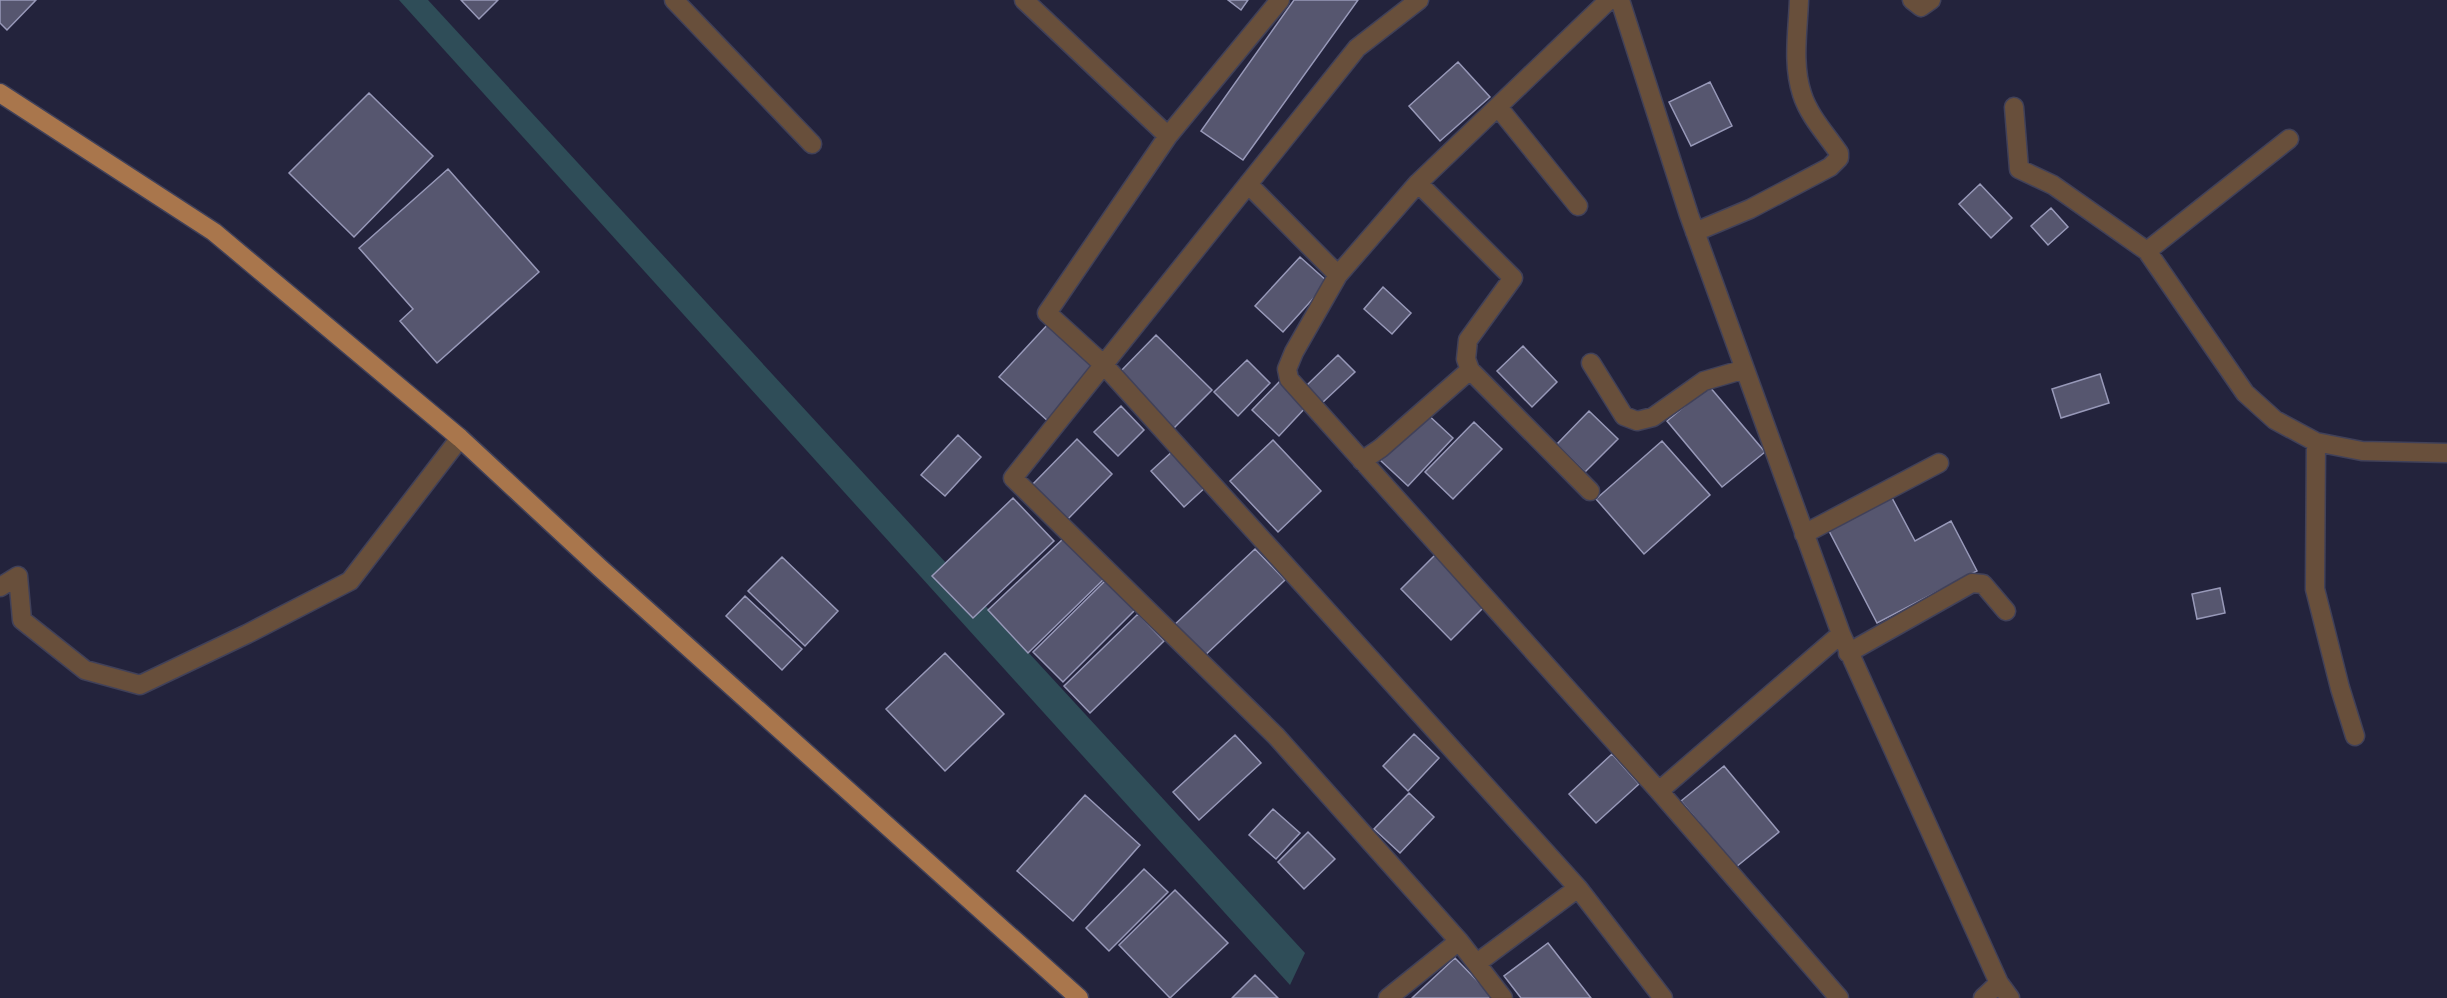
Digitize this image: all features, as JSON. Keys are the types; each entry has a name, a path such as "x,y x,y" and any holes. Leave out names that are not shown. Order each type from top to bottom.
{"main road":[{"path":"0,93 214,232 460,438 600,568 1078,998"}],"street":[{"path":"674,0 812,144"},
{"path":"1024,0 1168,136"},
{"path":"1280,0 1168,136 1047,313 1104,365 1578,888 1663,998"},
{"path":"1609,0 1418,183 1338,275 1294,352 1287,369 1289,379 1659,791 1839,998"},
{"path":"1620,0 1695,232 1840,634 2005,991 1983,998"},
{"path":"1695,232 1750,209 1830,167 1839,158 1839,153 1810,112 1801,92 1796,39 1799,0"},
{"path":"1912,0 1921,7 1931,0"},
{"path":"1407,3 1357,48 1013,478 1276,736 1459,941 1503,998"},
{"path":"1498,107 1578,206"},
{"path":"2014,107 2019,169 2053,185 2147,251 2245,393 2275,420 2316,442 2362,451 2447,453"},
{"path":"2147,251 2289,139"},
{"path":"1418,183 1513,278 1468,340 1466,358 1470,370 1590,491"},
{"path":"1248,184 1338,275"},
{"path":"1591,363 1624,416 1637,421 1653,417 1704,381 1745,369"},
{"path":"1362,460 1381,448 1470,370"},
{"path":"0,587 18,576 22,620 85,670 140,685 350,581 460,438"},
{"path":"2316,442 2315,589 2340,688 2355,736"},
{"path":"1804,534 1939,463"},
{"path":"1848,653 1972,583 1983,584 2006,611"},
{"path":"1659,791 1840,634"},
{"path":"1477,963 1578,888"},
{"path":"1388,998 1459,941"}],"water":[{"path":"399,0 428,0 1305,953 1290,985"}],"building":[{"path":"0,0 36,0 7,30 0,23"},
{"path":"461,0 498,0 479,19"},
{"path":"1228,0 1248,0 1241,10"},
{"path":"1294,0 1358,0 1243,160 1201,131"},
{"path":"1458,62 1490,97 1440,141 1409,106"},
{"path":"1710,82 1732,126 1691,146 1669,102"},
{"path":"369,93 433,156 354,237 289,173"},
{"path":"448,169 539,272 437,363 400,321 413,309 359,248"},
{"path":"1980,184 2012,218 1991,238 1959,204"},
{"path":"2051,208 2068,227 2048,245 2031,226"},
{"path":"1300,257 1328,282 1283,332 1255,306"},
{"path":"1383,287 1411,313 1392,334 1364,309"},
{"path":"1049,323 1099,369 1049,422 999,377"},
{"path":"1156,335 1212,390 1173,429 1118,374"},
{"path":"1523,346 1557,382 1532,407 1497,371"},
{"path":"1338,355 1355,372 1322,403 1306,386"},
{"path":"1247,360 1270,383 1238,416 1214,392"},
{"path":"2100,374 2109,403 2061,418 2052,389"},
{"path":"1280,381 1307,406 1279,436 1252,410"},
{"path":"1709,386 1765,452 1722,487 1667,421"},
{"path":"1121,406 1144,430 1118,456 1094,432"},
{"path":"1589,411 1618,439 1585,472 1557,444"},
{"path":"1425,412 1453,438 1408,486 1380,460"},
{"path":"1474,422 1502,449 1453,499 1425,472"},
{"path":"958,435 981,457 945,496 921,475"},
{"path":"1077,439 1112,474 1065,522 1030,487"},
{"path":"1273,440 1321,491 1278,532 1230,481"},
{"path":"1662,441 1710,495 1644,554 1596,499"},
{"path":"1175,449 1208,485 1184,507 1151,471"},
{"path":"1891,496 1915,541 1951,521 1977,571 1877,623 1828,529"},
{"path":"1013,498 1054,541 973,618 932,576"},
{"path":"1064,538 1104,579 1028,653 988,610"},
{"path":"1255,549 1285,580 1201,659 1171,628"},
{"path":"1435,555 1485,606 1451,640 1401,589"},
{"path":"782,557 838,611 805,646 748,591"},
{"path":"1107,579 1136,609 1063,682 1033,652"},
{"path":"2220,588 2225,613 2197,619 2192,594"},
{"path":"745,596 802,649 782,670 726,616"},
{"path":"1138,614 1164,641 1090,713 1064,686"},
{"path":"945,653 1004,714 945,771 886,709"},
{"path":"1414,734 1439,758 1408,791 1383,766"},
{"path":"1235,735 1261,763 1199,820 1173,792"},
{"path":"1612,754 1639,784 1596,823 1569,794"},
{"path":"1724,766 1779,832 1736,867 1681,801"},
{"path":"1409,793 1434,817 1400,853 1374,829"},
{"path":"1085,795 1140,845 1073,921 1017,871"},
{"path":"1273,809 1300,833 1276,859 1249,835"},
{"path":"1308,832 1335,859 1304,889 1278,862"},
{"path":"1144,869 1168,892 1109,951 1086,928"},
{"path":"1175,890 1228,943 1170,998 1119,945"},
{"path":"1548,943 1591,998 1521,998 1504,976"},
{"path":"1455,958 1494,998 1412,998"},
{"path":"1255,975 1278,998 1232,998"}]}
